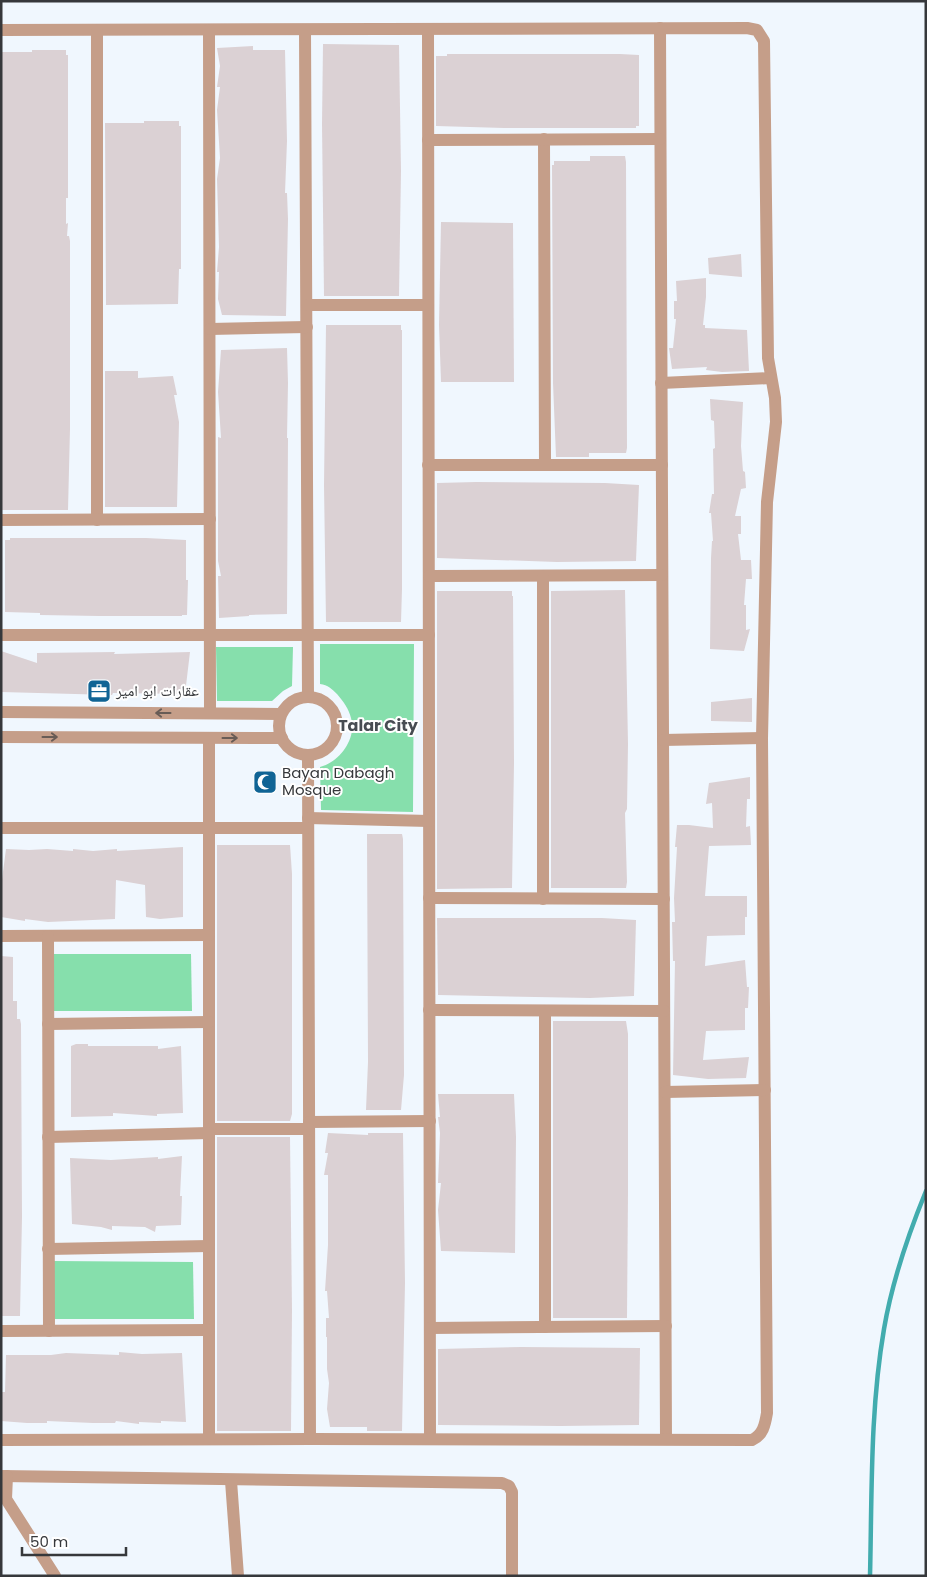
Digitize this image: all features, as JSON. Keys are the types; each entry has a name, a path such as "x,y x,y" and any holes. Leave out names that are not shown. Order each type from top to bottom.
{"street":[{"path":"660,28 666,1439"},
{"path":"1,30 660,28 747,28 757,30 764,41 768,358 775,398 776,422 767,502 762,738 767,1413 765,1425 759,1437 752,1440 1,1440"},
{"path":"428,29 430,1439"},
{"path":"97,30 97,520"},
{"path":"209,30 210,713"},
{"path":"306,30 308,697"},
{"path":"544,139 545,465"},
{"path":"428,140 660,139"},
{"path":"307,304 428,305"},
{"path":"210,329 307,327"},
{"path":"662,383 771,378"},
{"path":"428,465 662,465"},
{"path":"1,520 210,519"},
{"path":"428,576 662,575"},
{"path":"543,576 543,899"},
{"path":"1,635 429,635"},
{"path":"308,697 321,700 328,706 334,714 336,732 326,748 308,755 298,753 290,748 279,732 279,723 281,714 287,706 294,700 308,697"},
{"path":"1,712 281,714"},
{"path":"1,737 282,738"},
{"path":"209,738 209,1439"},
{"path":"663,740 762,738"},
{"path":"308,755 310,1439"},
{"path":"1,828 209,828 308,823 429,821"},
{"path":"429,898 664,899"},
{"path":"1,936 209,935"},
{"path":"48,936 48,1331"},
{"path":"430,1010 664,1011"},
{"path":"545,1011 545,1327"},
{"path":"48,1024 209,1022"},
{"path":"665,1092 765,1090"},
{"path":"48,1137 430,1121"},
{"path":"48,1249 209,1246"},
{"path":"430,1328 666,1326"},
{"path":"1,1331 209,1330"},
{"path":"55,1576 4,1501 4,1476 231,1481 502,1483 509,1486 512,1492 512,1576"},
{"path":"231,1481 238,1576"}],"green space":[{"path":"320,644 414,644 413,812 321,810 320,767 340,755 349,741 352,726 346,705 330,688 320,684"},
{"path":"216,647 293,647 292,686 272,701 217,701"},
{"path":"51,954 191,954 192,1011 51,1011"},
{"path":"53,1261 193,1262 194,1319 53,1319"}],"building":[{"path":"323,44 399,45 401,171 399,296 324,296"},
{"path":"253,46 253,50 285,50 287,141 285,193 287,193 288,219 286,316 222,315 218,299 217,179 220,158 217,110 220,87 217,87 220,66 217,48"},
{"path":"32,50 66,50 66,55 68,55 68,198 66,198 66,224 68,223 67,236 69,236 70,241 70,429 68,510 1,510 1,52 32,52"},
{"path":"447,54 639,55 639,126 636,126 636,128 504,128 436,126 436,56 447,56"},
{"path":"144,121 179,121 179,126 181,126 181,269 179,269 178,304 106,305 105,123 144,123"},
{"path":"590,156 625,156 626,162 627,448 626,453 589,453 589,457 556,457 553,383 552,165 554,165 554,161 590,161"},
{"path":"441,222 513,223 514,382 441,382 439,325"},
{"path":"741,254 742,277 709,274 708,258"},
{"path":"706,278 703,325 705,325 705,328 747,330 749,371 722,372 706,370 707,367 672,369 669,348 673,348 676,319 674,319 674,301 677,301 676,281"},
{"path":"326,325 401,325 401,622 326,622 324,485"},
{"path":"287,348 287,614 219,618 218,576 221,576 218,561 218,437 221,438 218,392 221,350"},
{"path":"105,371 138,371 138,378 173,376 177,395 174,395 179,422 177,507 105,507"},
{"path":"710,399 743,402 741,446 746,488 741,489 735,516 741,516 741,534 738,534 741,560 751,560 752,579 746,579 744,605 746,605 746,630 750,629 744,651 710,649 711,558 713,541 711,513 709,513 712,494 714,494 713,449 715,448 714,421 711,420"},
{"path":"437,483 639,485 636,561 557,562 437,558"},
{"path":"10,538 146,538 186,540 187,615 99,616 40,615 40,613 5,612 5,540 10,540"},
{"path":"625,590 628,744 627,809 625,813 626,888 551,888 551,591"},
{"path":"437,591 512,591 514,763 512,888 437,889"},
{"path":"1,651 37,663 37,653 115,652 114,654 190,652 185,694 113,693 112,695 1,692"},
{"path":"752,698 752,722 711,721 711,702"},
{"path":"750,777 750,799 747,799 746,827 750,826 751,845 709,846 705,896 747,896 745,935 707,936 705,966 745,960 747,987 749,987 748,1008 745,1008 745,1030 706,1031 703,1060 749,1057 746,1078 708,1079 673,1075 675,961 673,961 672,922 675,922 674,898 677,847 675,847 677,825 713,828 712,803 706,804 709,783"},
{"path":"367,834 402,834 403,839 404,1075 401,1110 366,1110 368,1062"},
{"path":"217,845 290,845 292,874 292,1114 290,1121 217,1121"},
{"path":"183,847 183,917 160,919 146,917 145,885 116,880 115,919 48,922 1,917 1,887 6,849 73,851 73,849 93,851 117,849 117,851"},
{"path":"437,918 602,918 636,920 634,996 590,998 438,995"},
{"path":"1,956 13,957 13,1001 17,1001 17,1019 20,1019 21,1024 22,1217 20,1316 1,1316"},
{"path":"553,1021 626,1021 628,1034 627,1318 553,1318"},
{"path":"88,1044 88,1046 158,1046 158,1049 181,1046 183,1113 157,1114 157,1116 113,1113 113,1116 71,1117 71,1046"},
{"path":"438,1094 514,1094 516,1137 515,1253 441,1251 438,1210 441,1183 438,1183 440,1133 438,1117 440,1117"},
{"path":"328,1133 368,1135 368,1133 403,1133 405,1283 402,1431 367,1431 367,1427 330,1427 327,1409 329,1383 326,1337 326,1318 329,1318 327,1291 325,1291 328,1245 328,1175 324,1175 328,1153 325,1153"},
{"path":"217,1137 290,1137 291,1431 217,1431"},
{"path":"182,1156 181,1225 156,1226 155,1232 145,1227 112,1226 112,1230 72,1224 70,1158 111,1160 158,1157 158,1159"},
{"path":"521,1347 640,1348 639,1425 438,1425 438,1349"},
{"path":"119,1352 142,1354 182,1353 186,1422 161,1421 161,1423 139,1422 139,1424 116,1421 115,1423 47,1421 47,1423 27,1423 1,1421 1,1392 5,1392 6,1355 66,1353 119,1355"}],"waterway":[{"path":"870,1576 872,1452 879,1360 887,1311 896,1276 926,1191"}],"place":[{"name":"عقارات ابو امير","path":"99,691"},
{"name":"Bayan Dabagh Mosque","path":"265,782"}],"district":[{"name":"Talar City","path":"378,725"}]}
